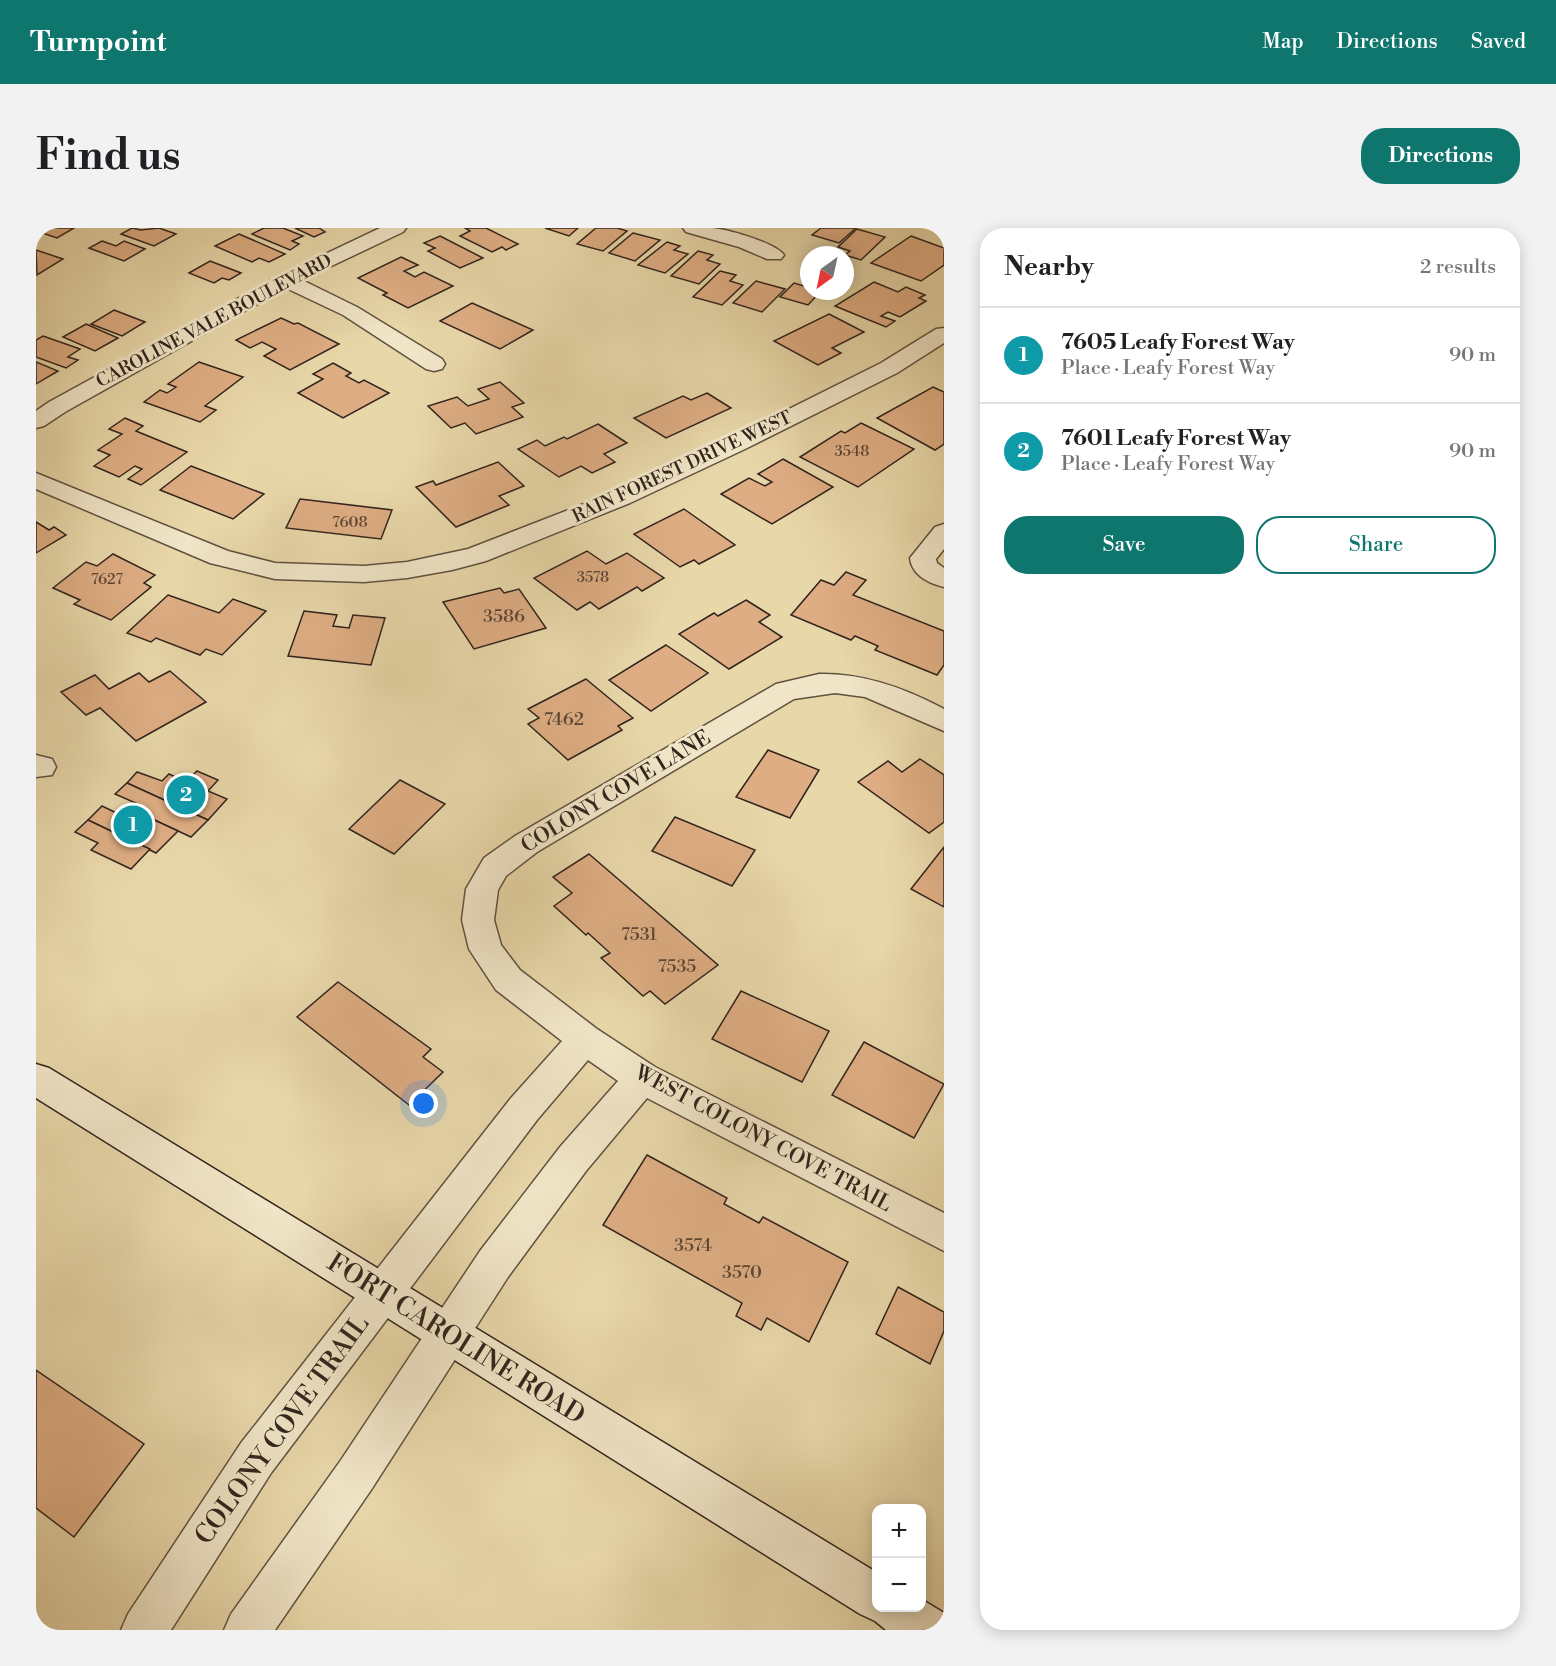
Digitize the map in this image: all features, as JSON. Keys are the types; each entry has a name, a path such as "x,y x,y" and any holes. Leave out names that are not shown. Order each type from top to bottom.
{"street":[{"name":"CAROLINE VALE BOULEVARD","path":"36,421 57,407 286,280 396,228"},
{"path":"693,228 746,243 774,255"},
{"path":"286,280 350,311 434,364"},
{"name":"RAIN FOREST DRIVE WEST","path":"36,480 219,557 275,571 364,574 407,570 477,555 621,498 735,445 889,368 930,345 944,334"},
{"path":"944,532 923,558 924,567 944,579"},
{"name":"COLONY COVE LANE","path":"585,1039 508,980 486,949 478,920 482,889 495,867 526,844 786,691 820,684 865,687 908,702 944,721"},
{"name":"WEST COLONY COVE TRAIL","path":"585,1039 642,1078 944,1233"},
{"name":"COLONY COVE TRAIL","path":"144,1630 256,1458 524,1109 585,1039"},
{"path":"247,1630 356,1475 494,1264 573,1159 642,1078"},
{"name":"FORT CAROLINE ROAD","path":"36,1079 872,1596"},
{"path":"899,1612 929,1630"}],"building":[{"path":"38,228 74,228 57,238 36,231"},
{"path":"132,228 141,230 159,228 176,234 154,246 121,234"},
{"path":"264,228 283,228 303,236 292,241 299,244 290,250 252,234"},
{"path":"295,228 319,228 325,232 314,237"},
{"path":"465,228 486,228 518,244 506,250 502,247 492,252 460,236 470,231"},
{"path":"545,228 578,228 569,236"},
{"path":"596,228 617,228 627,231 603,251 577,244"},
{"path":"821,228 856,228 839,243 812,235"},
{"path":"857,229 885,237 861,260 854,258 854,246 839,246"},
{"path":"633,233 660,240 635,261 609,253"},
{"path":"239,234 285,254 269,262 259,258 252,262 215,246"},
{"path":"440,236 483,258 460,268 428,251 435,248 424,243"},
{"path":"911,236 944,248 944,265 921,281 871,263"},
{"path":"102,241 116,246 124,241 145,249 124,261 89,248"},
{"path":"667,242 680,246 674,250 688,254 665,273 638,265"},
{"path":"36,250 63,259 37,275"},
{"path":"698,251 713,255 707,260 720,264 699,284 671,276"},
{"path":"401,257 418,265 404,271 415,277 424,272 453,286 408,308 383,295 387,293 358,278"},
{"path":"210,261 241,273 229,280 222,278 214,283 189,273"},
{"path":"720,271 736,275 730,281 743,285 722,305 693,297"},
{"path":"756,281 785,289 762,312 733,303"},
{"path":"874,282 898,292 906,287 925,295 919,298 926,301 900,317 888,312 881,316 895,321 886,327 835,306 845,300 854,300 854,294"},
{"path":"794,283 800,285 800,300 813,300 808,305 780,297"},
{"path":"472,303 533,330 500,349 440,321"},
{"path":"114,310 145,322 122,336 91,324"},
{"path":"829,314 864,332 832,348 841,353 818,365 774,341"},
{"path":"281,318 294,324 298,323 339,344 290,370 264,356 276,349 262,342 250,348 236,340"},
{"path":"86,324 118,338 95,351 63,337"},
{"path":"43,336 80,349 68,357 78,360 66,368 36,357 36,340"},
{"path":"36,362 58,371 36,384"},
{"path":"199,362 243,377 205,406 216,410 200,422 144,402 160,390 167,393 176,387 168,384"},
{"path":"333,363 351,373 346,376 359,383 364,380 389,393 343,418 298,393 323,379 313,374"},
{"path":"500,382 524,403 512,407 523,417 476,434 465,423 451,428 428,406 457,397 468,406 489,399 478,389"},
{"path":"933,387 944,392 944,444 935,450 877,418"},
{"path":"707,393 731,408 666,438 634,418 683,396 691,400"},
{"path":"125,418 143,426 136,431 187,452 141,485 128,479 142,469 135,466 119,477 94,466 110,455 98,450 122,434 109,429"},
{"path":"861,423 914,449 858,487 800,457 841,431 845,433"},
{"path":"598,424 627,443 604,454 615,462 592,473 581,466 559,477 518,449 537,440 545,446 564,437 567,439"},
{"path":"783,459 833,487 772,524 721,494 749,478 765,486 772,482 758,474"},
{"path":"498,462 524,486 499,496 509,505 456,527 416,487 433,481 436,485"},
{"path":"191,466 264,494 233,519 160,490"},
{"path":"300,499 392,510 381,539 286,528"},
{"path":"684,509 735,545 699,564 694,560 680,567 634,534"},
{"path":"36,522 49,530 54,527 66,535 36,553"},
{"path":"587,551 606,564 627,553 664,578 642,591 637,587 599,609 590,602 577,610 534,578"},
{"path":"113,554 155,575 144,583 151,587 111,620 74,604 80,600 53,588 86,562 97,566"},
{"path":"846,572 866,580 853,595 944,631 944,665 937,675 875,650 878,646 855,636 851,640 791,615 821,580 834,585"},
{"path":"500,588 504,593 519,589 546,628 474,649 443,602"},
{"path":"168,595 219,613 233,599 266,611 222,655 206,649 200,655 156,638 151,642 127,633"},
{"path":"746,600 770,615 759,622 782,637 729,669 679,634 714,613 718,616"},
{"path":"304,611 337,615 333,626 349,628 353,615 385,618 371,665 288,656"},
{"path":"666,645 708,673 651,711 609,680"},
{"path":"170,671 206,702 136,741 100,708 86,715 61,692 95,675 109,689 139,673 149,682"},
{"path":"586,679 633,718 618,726 622,730 568,760 528,724 539,718 528,709"},
{"path":"768,750 819,770 790,818 736,797"},
{"path":"920,759 944,775 944,822 929,833 858,782 888,761 902,772"},
{"path":"197,771 218,780 208,791 227,799 208,820 127,783 137,772 162,781 169,774 186,782"},
{"path":"400,780 445,804 394,854 349,829"},
{"path":"127,783 208,820 191,837 133,810 138,804 115,794"},
{"path":"102,806 125,817 133,810 178,831 156,853 88,820"},
{"path":"675,817 755,850 732,886 652,851"},
{"path":"88,820 150,849 131,869 91,850 98,843 75,832"},
{"path":"944,847 944,907 911,889"},
{"path":"589,854 718,965 665,1004 650,991 643,996 601,958 610,953 554,906 572,893 553,877"},
{"path":"338,982 431,1049 423,1057 443,1072 409,1105 297,1017"},
{"path":"741,991 829,1031 802,1082 712,1039"},
{"path":"864,1042 944,1084 914,1138 832,1095"},
{"path":"647,1155 727,1198 724,1204 759,1223 763,1217 848,1262 809,1342 767,1318 761,1330 736,1316 742,1303 603,1225"},
{"path":"898,1287 944,1312 944,1331 930,1364 876,1334"},
{"path":"36,1370 144,1444 74,1537 36,1508"}],"place":[{"name":"7601 Leafy Forest Way","path":"186,795"},
{"name":"7605 Leafy Forest Way","path":"133,825"}]}
